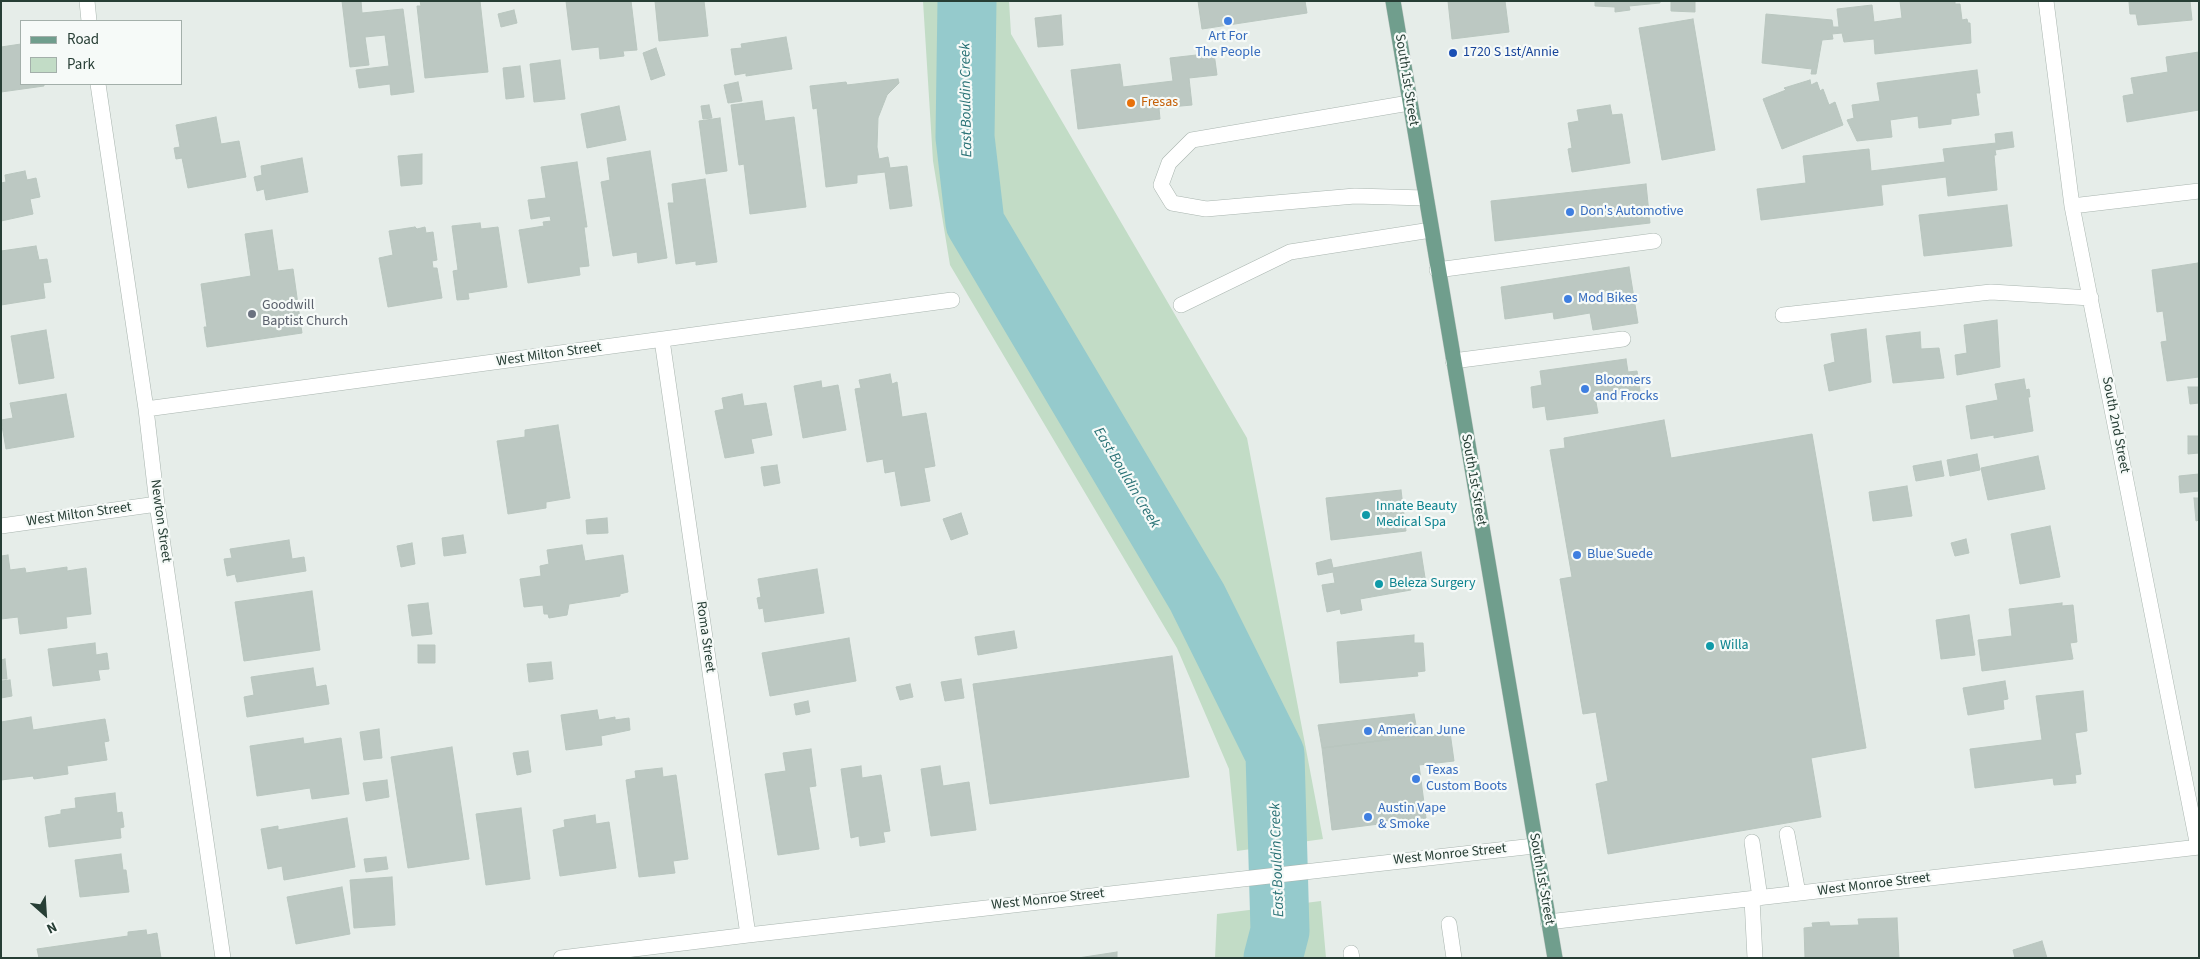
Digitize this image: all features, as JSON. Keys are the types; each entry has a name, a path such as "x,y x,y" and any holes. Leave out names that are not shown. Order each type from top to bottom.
{"main road":[{"name":"South 1st Street","path":"1392,1 1554,958"}],"street":[{"path":"86,1 89,20"},
{"name":"South 2nd Street","path":"2046,1 2072,206 2198,847"},
{"name":"Newton Street","path":"98,85 146,409 157,504 223,958"},
{"path":"1409,103 1192,140 1169,163 1161,185 1172,203 1206,210 1355,196 1425,198"},
{"path":"2072,206 2199,192"},
{"path":"1181,305 1290,252 1431,230"},
{"path":"1438,270 1654,241"},
{"path":"1783,315 1991,292 2091,298"},
{"name":"West Milton Street","path":"146,409 952,300"},
{"path":"1453,361 1623,339"},
{"name":"Roma Street","path":"662,340 748,935"},
{"name":"West Milton Street","path":"1,526 157,504"},
{"path":"1787,834 1798,894"},
{"path":"1752,842 1756,898 1755,958"},
{"name":"West Monroe Street","path":"561,958 1303,871 1534,846"},
{"name":"West Monroe Street","path":"1548,922 2198,847"},
{"path":"1449,924 1454,958"}],"green space":[{"path":"923,1 1009,1 1011,34 1247,438 1323,839 1237,851 1229,769 1177,648 950,265 933,161"},
{"path":"1321,901 1326,958 1215,958 1217,914"}],"building":[{"path":"342,1 361,1 362,13 403,9 414,92 391,95 390,84 359,88 356,70 389,66 385,35 365,37 369,65 350,67"},
{"path":"420,1 480,1 488,72 425,78 417,6 421,6"},
{"path":"566,1 631,1 637,50 623,51 624,56 600,59 599,47 572,50"},
{"path":"655,1 704,1 708,36 659,41"},
{"name":"Art For The People","path":"1198,1 1305,1 1307,13 1202,29"},
{"path":"1448,1 1505,1 1509,32 1452,39"},
{"path":"1595,1 1660,1 1660,3 1629,6 1630,10 1615,12 1615,7 1595,6"},
{"path":"1671,1 1695,1 1695,12 1671,11"},
{"path":"1900,1 1955,1 1955,4 1960,4 1962,20 1967,19 1968,23 1970,23 1971,43 1875,54 1874,39 1844,42 1842,33 1832,34 1833,39 1822,40 1816,74 1811,74 1812,69 1762,63 1766,14 1832,20 1833,27 1839,27 1837,9 1872,5 1874,22 1902,18"},
{"path":"2190,1 2192,20 2138,25 2136,14 2130,14 2129,2"},
{"path":"514,10 517,23 501,27 498,14"},
{"path":"1061,15 1063,45 1038,47 1035,18"},
{"path":"1693,19 1715,150 1662,160 1639,28"},
{"path":"786,37 792,69 746,76 746,73 735,75 731,49 742,48 741,44"},
{"path":"20,44 20,85 44,86 1,92 1,47"},
{"path":"656,48 665,75 651,80 643,53"},
{"path":"2199,52 2199,110 2127,122 2123,96 2134,94 2131,78 2168,72 2166,57"},
{"path":"1214,53 1217,75 1189,78 1192,105 1159,108 1160,119 1078,129 1071,70 1120,64 1123,87 1173,81 1170,58"},
{"path":"560,60 565,99 534,102 530,64"},
{"path":"520,66 524,97 506,99 503,68"},
{"path":"1977,70 1980,93 1976,93 1979,115 1951,119 1951,124 1919,128 1918,116 1890,120 1892,137 1857,141 1847,120 1854,118 1852,105 1880,101 1877,83"},
{"path":"898,79 899,83 887,95 878,118 877,147 879,159 888,157 890,168 907,166 912,206 890,209 885,172 857,175 857,183 826,187 817,108 813,109 810,86 846,82 847,85"},
{"path":"1810,80 1811,85 1817,82 1820,91 1823,89 1829,105 1835,102 1843,125 1782,149 1763,99 1786,90 1784,88"},
{"path":"738,82 742,101 728,103 724,85"},
{"path":"762,101 765,121 794,117 806,207 750,214 744,164 739,165 731,105"},
{"path":"709,105 712,118 703,119 701,106"},
{"path":"1610,105 1612,115 1622,114 1630,163 1572,172 1568,149 1572,148 1568,123 1579,121 1577,110"},
{"path":"619,106 626,140 587,148 581,114"},
{"path":"216,117 221,144 239,141 246,177 188,188 182,158 176,159 174,148 180,147 176,125"},
{"path":"720,118 727,171 706,174 699,121"},
{"path":"2012,132 2014,147 1995,150 1997,190 1948,196 1946,177 1881,185 1883,205 1761,220 1757,189 1806,183 1803,156 1869,149 1871,171 1945,162 1943,149 1996,143 1995,134"},
{"path":"650,151 667,258 638,263 637,252 613,256 601,182 610,180 607,158"},
{"path":"422,154 422,184 401,186 398,156"},
{"path":"302,158 308,192 266,200 264,189 257,191 254,177 262,175 261,166"},
{"path":"577,162 587,227 584,227 589,266 579,267 580,275 528,283 519,230 544,226 543,222 551,221 550,216 531,219 528,200 546,198 541,167"},
{"path":"25,171 27,180 36,178 40,197 30,199 33,214 1,221 1,183 6,182 5,175"},
{"path":"705,179 717,262 696,265 696,261 676,264 668,203 674,203 672,184"},
{"name":"Don's Automotive","path":"1646,184 1650,223 1495,241 1491,201"},
{"path":"2007,205 2012,246 1924,256 1919,215"},
{"path":"480,223 481,229 498,227 507,287 468,293 469,299 457,300 453,271 458,270 452,226"},
{"path":"415,227 417,229 425,227 426,233 433,232 437,260 432,261 433,268 437,268 442,298 388,307 379,258 393,255 389,231"},
{"path":"272,230 278,271 293,269 302,333 207,347 204,327 207,327 201,284 251,276 245,234"},
{"path":"36,246 39,260 47,259 51,282 43,283 45,298 1,305 1,251"},
{"path":"2198,263 2199,377 2167,381 2161,342 2167,341 2163,311 2157,312 2152,270"},
{"name":"Mod Bikes","path":"1629,267 1638,323 1593,330 1590,313 1554,319 1553,312 1505,319 1501,287"},
{"path":"1997,320 2000,367 1957,375 1955,355 1967,353 1964,325"},
{"path":"1866,329 1871,382 1829,391 1824,365 1835,362 1831,334"},
{"path":"46,330 54,378 19,384 11,336"},
{"path":"1920,332 1921,349 1939,348 1944,378 1893,383 1886,336"},
{"name":"Bloomers and Frocks","path":"1626,359 1628,372 1637,371 1640,391 1595,397 1598,413 1547,420 1545,406 1533,408 1531,387 1542,385 1540,371"},
{"path":"890,374 892,384 897,382 902,417 926,413 935,466 924,468 930,501 901,506 895,471 885,473 883,459 867,462 855,389 861,388 859,380"},
{"path":"2024,379 2026,390 2029,389 2030,397 2028,397 2033,431 1994,438 1994,435 1971,439 1966,406 1998,400 1995,384"},
{"path":"821,381 822,388 838,385 846,430 803,438 794,386"},
{"path":"2188,387 2199,387 2199,403 2190,404"},
{"path":"66,394 74,437 6,449 1,420 13,418 10,403"},
{"path":"742,394 744,406 766,403 772,435 751,439 754,453 725,458 715,411 724,409 722,398"},
{"name":"Willa","path":"1664,420 1671,458 1812,434 1866,748 1811,758 1821,817 1608,854 1596,784 1608,781 1596,712 1583,714 1560,579 1572,577 1550,450 1565,448 1564,438"},
{"path":"558,425 570,498 546,502 546,508 508,514 497,441 525,437 525,430"},
{"path":"2188,436 2199,436 2199,453 2188,454"},
{"path":"1977,454 1980,470 1950,476 1947,460"},
{"path":"2038,456 2045,489 1988,500 1981,468"},
{"path":"1941,461 1944,476 1916,481 1913,466"},
{"path":"777,465 780,483 764,486 761,467"},
{"path":"2199,474 2199,491 2180,493 2179,476"},
{"path":"1907,486 1912,516 1873,521 1869,492"},
{"name":"Innate Beauty Medical Spa","path":"1401,490 1406,531 1331,540 1326,498"},
{"path":"2194,498 2199,498 2199,520 2196,521"},
{"path":"961,513 968,534 951,540 943,519"},
{"path":"607,518 608,533 587,534 586,520"},
{"path":"2050,526 2060,577 2020,584 2011,534"},
{"path":"463,535 466,553 444,556 442,538"},
{"path":"1966,539 1969,553 1955,556 1951,543"},
{"path":"289,540 292,559 304,557 306,571 237,582 235,574 227,576 224,559 232,558 230,549"},
{"path":"412,543 415,564 401,567 397,546"},
{"path":"582,545 585,561 623,555 628,592 620,594 620,596 569,604 567,615 549,618 548,614 544,614 543,605 524,607 520,579 541,576 540,566 549,564 547,550"},
{"name":"Beleza Surgery","path":"1421,552 1426,584 1411,587 1411,590 1360,599 1362,610 1341,614 1340,609 1327,612 1322,585 1335,583 1333,572 1318,575 1316,563 1331,559 1333,568"},
{"path":"8,555 10,570 25,568 26,573 67,567 67,571 86,568 91,614 66,617 67,628 20,634 18,617 1,619 1,556"},
{"path":"817,569 824,613 765,622 763,608 759,609 757,598 761,597 758,579"},
{"path":"312,591 320,650 244,661 235,602"},
{"path":"428,603 432,634 412,636 408,605"},
{"path":"2062,603 2062,606 2073,605 2077,642 2070,643 2073,659 1982,671 1978,640 2012,636 2009,609"},
{"path":"1969,615 1975,655 1941,659 1936,620"},
{"path":"1014,631 1017,648 978,655 975,637"},
{"path":"1414,635 1414,643 1423,643 1425,671 1417,672 1418,676 1340,683 1337,642"},
{"path":"849,638 856,681 770,696 762,653"},
{"path":"95,643 96,655 107,653 109,669 98,670 100,680 53,686 48,649"},
{"path":"418,645 435,645 435,663 418,663"},
{"path":"1172,656 1189,777 990,804 973,684"},
{"path":"5,659 7,679 1,679 1,660"},
{"path":"551,662 553,679 529,682 527,664"},
{"path":"313,668 316,687 326,685 329,704 247,717 244,697 254,695 251,677"},
{"path":"961,679 964,698 945,701 941,682"},
{"path":"10,680 12,696 1,698 1,681"},
{"path":"2005,681 2008,699 2003,700 2004,709 1968,715 1963,688"},
{"path":"910,684 913,697 900,700 896,687"},
{"path":"2083,691 2087,731 2075,733 2081,774 2075,775 2076,783 2054,785 2053,778 1975,788 1970,749 2042,740 2036,696"},
{"path":"808,701 810,712 796,715 794,704"},
{"path":"597,710 599,720 615,717 615,720 629,718 630,730 601,736 602,745 566,750 561,715"},
{"name":"American June","path":"1414,714 1418,736 1322,748 1318,725"},
{"path":"31,717 33,730 105,719 109,741 104,742 107,760 67,766 68,774 34,779 33,776 1,780 1,722"},
{"path":"379,729 382,758 364,760 360,732"},
{"path":"1450,732 1454,761 1419,765 1426,818 1332,830 1322,748"},
{"path":"303,738 304,744 341,738 349,794 312,799 310,788 257,796 250,746"},
{"path":"452,747 469,859 408,868 391,757"},
{"path":"811,749 816,786 809,787 819,849 778,855 765,774 786,771 783,753"},
{"path":"528,751 531,772 517,775 513,753"},
{"path":"861,766 862,778 881,775 890,831 883,832 885,842 860,846 859,836 851,838 841,769"},
{"path":"940,766 943,786 969,782 976,830 931,836 921,769"},
{"path":"662,768 663,777 676,775 688,859 673,861 675,873 639,877 626,780 636,778 635,771"},
{"path":"387,780 389,797 366,801 363,783"},
{"path":"115,793 117,813 122,812 124,827 120,828 121,838 49,847 45,817 61,814 61,810 76,808 75,798"},
{"path":"521,808 530,879 486,885 476,814"},
{"path":"595,815 596,824 609,822 616,868 560,876 553,830 565,827 564,820"},
{"path":"347,818 355,867 284,880 282,866 268,869 261,829 278,826 278,830"},
{"path":"121,854 123,870 126,870 129,892 80,897 75,860"},
{"path":"386,857 388,869 366,872 364,859"},
{"path":"392,877 395,925 354,928 350,880"},
{"path":"342,887 350,934 296,944 287,897"},
{"path":"1897,918 1899,958 1805,958 1804,928 1813,927 1812,923 1829,922 1830,926 1859,925 1858,919"},
{"path":"146,930 147,935 157,933 161,958 39,958 37,949 128,936 128,932"},
{"path":"2042,941 2047,958 2015,958 2013,950"},
{"path":"1117,952 1117,958 1078,958"}],"waterway":[{"name":"East Bouldin Creek","path":"967,1 965,137 975,223 1197,597 1275,754 1280,931 1273,958"}],"place":[{"name":"Art For The People","path":"1228,21"},
{"name":"1720 S 1st/Annie","path":"1453,53"},
{"name":"Fresas","path":"1131,103"},
{"name":"Don's Automotive","path":"1570,212"},
{"name":"Mod Bikes","path":"1568,299"},
{"name":"Goodwill Baptist Church","path":"252,314"},
{"name":"Bloomers and Frocks","path":"1585,389"},
{"name":"Innate Beauty Medical Spa","path":"1366,515"},
{"name":"Blue Suede","path":"1577,555"},
{"name":"Beleza Surgery","path":"1379,584"},
{"name":"Willa","path":"1710,646"},
{"name":"American June","path":"1368,731"},
{"name":"Texas Custom Boots","path":"1416,779"},
{"name":"Austin Vape & Smoke","path":"1368,817"}]}
